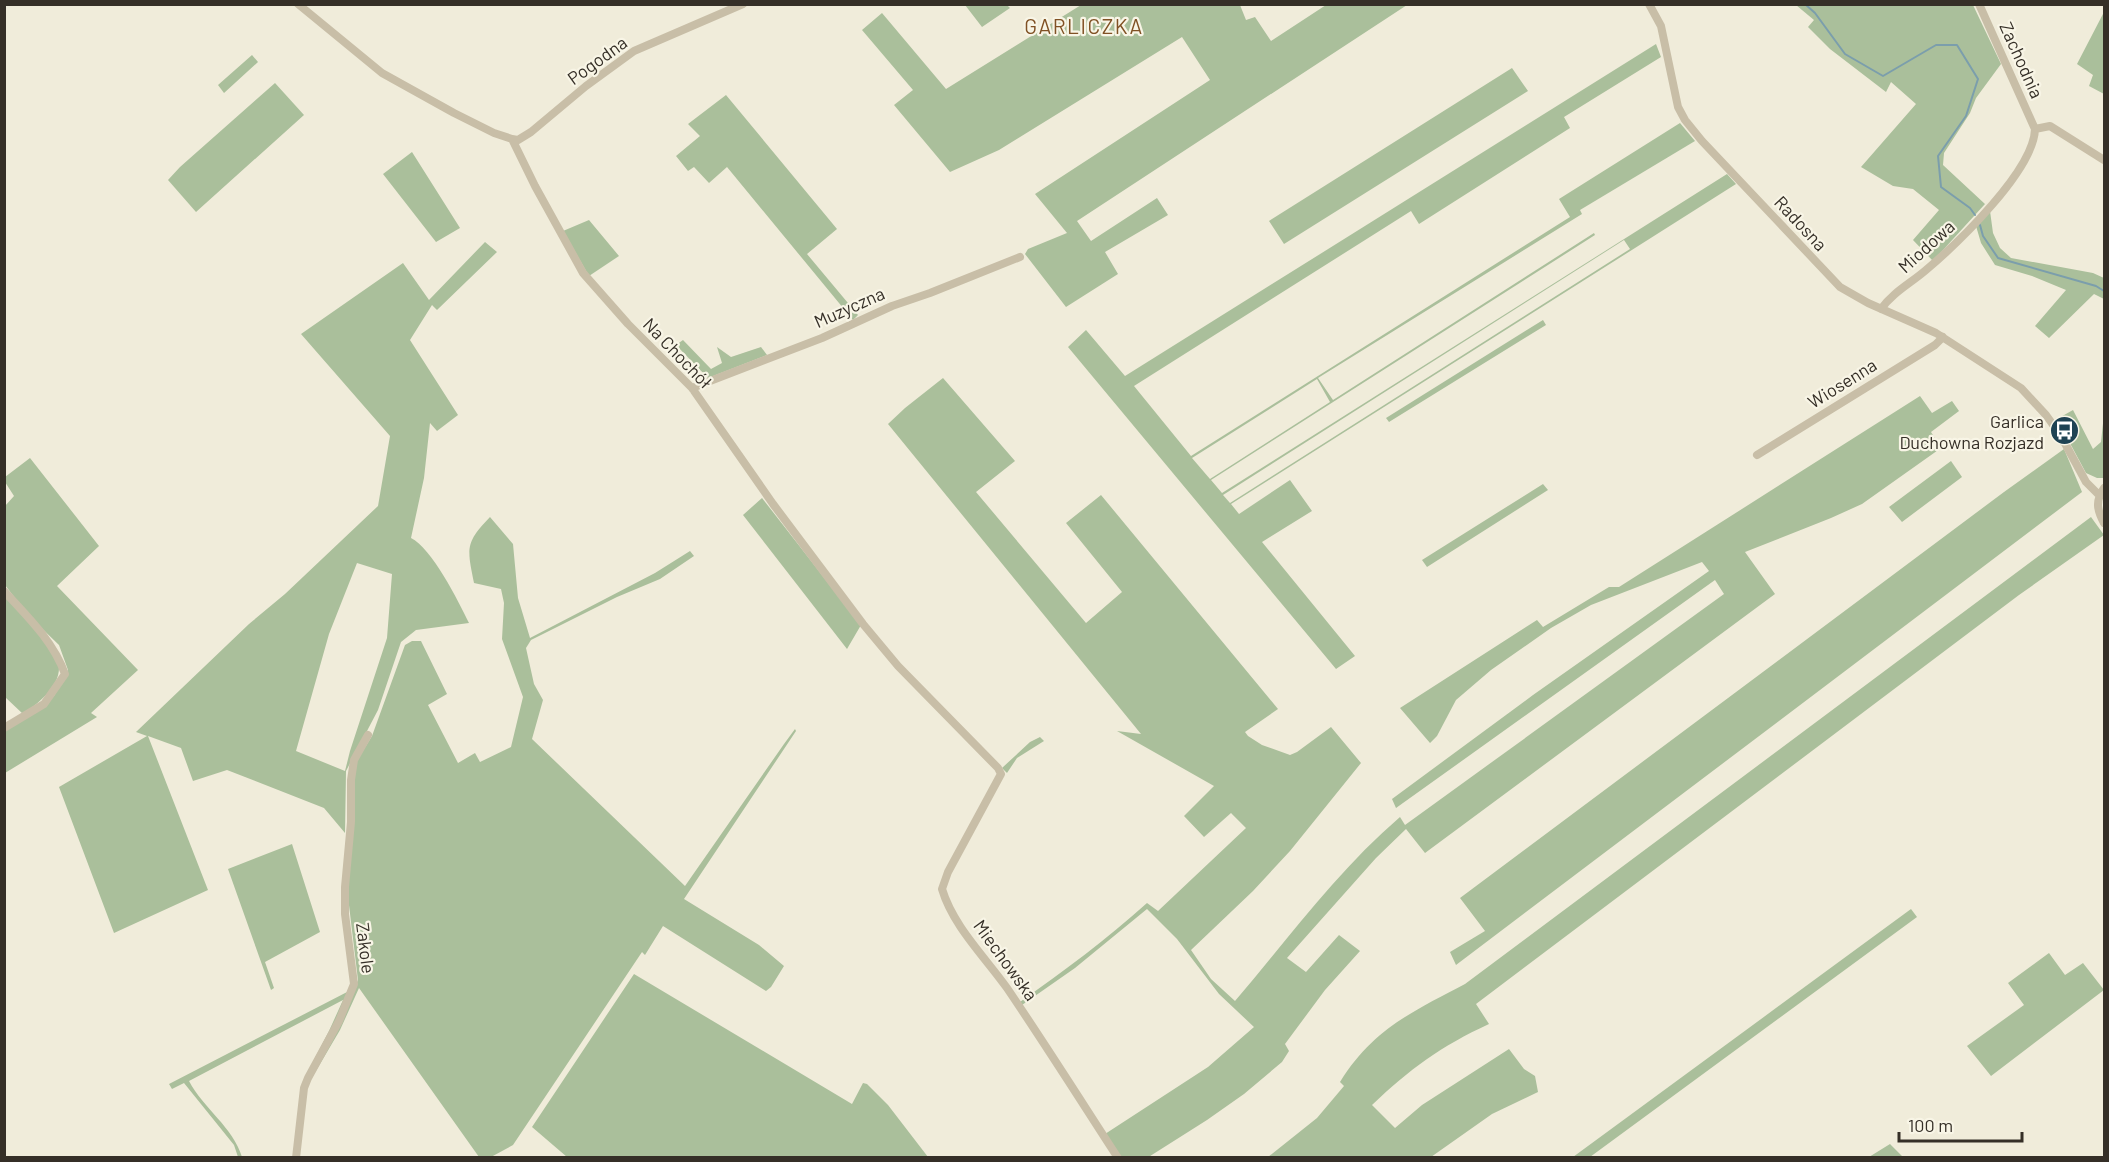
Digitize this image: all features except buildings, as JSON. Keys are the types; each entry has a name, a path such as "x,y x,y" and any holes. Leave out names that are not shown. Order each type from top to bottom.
{"street":[{"path":"298,4 382,73 454,113 512,140"},
{"name":"Pogodna","path":"512,140 518,140 531,132 586,86 634,51 743,4"},
{"name":"Radosna","path":"1649,4 1661,26 1677,107 1702,141 1831,279 1848,293 1942,337 2017,386 2046,415 2061,436 2086,482 2102,491"},
{"name":"Zachodnia","path":"1979,4 2035,129"},
{"path":"2035,129 2050,126 2104,160"},
{"name":"Miodowa","path":"1881,309 1898,291 1941,257 1991,205 2025,158 2035,129"},
{"name":"Na Chochół","path":"512,140 582,273 628,324 692,388 773,504 863,624 898,666 998,768 1001,774"},
{"name":"Muzyczna","path":"692,388 822,338 892,306 1020,257"},
{"name":"Wiosenna","path":"1757,455 1935,345 1942,337"},
{"path":"2102,491 2098,509 2104,523"},
{"path":"4,591 50,643 65,674 44,704 4,728"},
{"name":"Zakole","path":"296,1158 304,1088 339,1021 354,984 345,914 351,822 351,780 354,760 368,735"},
{"name":"Miechowska","path":"1001,774 948,873 942,889 962,927 1043,1041 1118,1158"}],"green space":[{"path":"965,5 1007,5 1010,8 982,27"},
{"path":"1081,5 1240,5 1246,20 1255,17 1271,41 1326,5 1407,5 1077,221 1091,241 1157,198 1168,215 1105,252 1118,274 1066,307 1025,254 1028,249 1067,233 1035,194 1210,80 1182,37 999,150 950,172 894,105 913,90 862,30 882,13 946,89"},
{"path":"1796,5 1973,5 2001,64 1976,98 1970,113 1944,153 1943,165 1985,204 1933,261 1913,240 1939,210 1913,189 1893,186 1861,167 1916,104 1891,82 1886,92 1830,49 1808,27 1814,20"},
{"path":"2104,12 2104,94 2089,86 2093,75 2077,64"},
{"path":"1656,44 1661,57 1564,117 1570,128 1419,224 1411,211 1134,386 1191,456 1570,217 1559,199 1680,123 1695,141 1580,210 1582,214 1318,378 1333,400 1594,233 1595,235 1211,480 1222,493 1727,174 1736,184 1231,504 1239,514 1290,480 1312,511 1262,542 1355,656 1336,669 1068,347 1086,330 1125,376","holes":["1624,240 1630,249 1230,503 1223,495","1317,379 1330,402 1210,479 1192,458"]},
{"path":"252,55 258,62 224,93 218,85"},
{"path":"1512,68 1528,91 1284,244 1269,221"},
{"path":"275,83 304,115 196,212 168,180"},
{"path":"726,95 837,229 807,254 858,315 853,320 727,167 709,183 694,167 688,171 676,156 700,136 688,124"},
{"path":"412,152 460,228 436,242 383,174"},
{"path":"1990,211 1993,233 2000,248 2011,258 2093,273 2104,278 2104,299 2094,294 2049,338 2035,326 2066,290 2032,276 1995,265 1981,243 1976,226"},
{"path":"589,220 619,256 589,276 563,231"},
{"path":"485,242 497,252 437,310 432,305 410,340 458,415 437,431 430,423 424,478 411,538 419,543 436,563 469,623 416,630 401,642 378,710 346,771 345,833 324,808 227,770 193,781 181,748 148,736 208,890 114,933 59,787 147,736 136,732 249,624 285,594 378,506 390,436 301,334 403,263 429,300","holes":["357,563 392,574 387,638 345,771 296,751 329,634"]},
{"path":"1543,320 1546,325 1389,422 1386,418"},
{"path":"683,340 711,369 722,363 717,347 731,357 761,347 767,355 708,378 676,345"},
{"path":"943,378 1015,461 976,492 1086,623 1122,592 1066,523 1101,495 1278,709 1245,732 1248,736 1262,745 1290,755 1331,727 1361,763 1290,851 1253,891 1191,950 1211,979 1235,1001 1335,882 1400,817 1405,825 1724,594 1715,580 1396,808 1392,799 1533,695 1709,571 1702,562 1591,605 1551,628 1491,670 1456,700 1437,736 1430,743 1400,708 1537,620 1543,627 1609,587 1619,587 1920,396 1932,413 1952,401 1959,411 1931,432 1941,448 1862,504 1745,552 1775,594 1425,853 1406,829 1376,858 1287,958 1306,972 1339,935 1360,951 1325,990 1285,1044 1289,1051 1282,1062 1244,1094 1147,1158 1120,1157 1105,1134 1208,1067 1254,1027 1219,994 1177,939 1147,909 1075,968 1022,1005 1020,1002 1085,954 1147,903 1158,911 1246,828 1231,813 1204,837 1184,816 1214,786 1117,731 1141,734 888,424"},
{"path":"2073,410 2093,449 2101,442 2104,414 2104,478 2097,478 2086,473 2057,419"},
{"path":"2064,449 2082,492 1456,965 1450,952 1485,931 1460,898"},
{"path":"30,458 99,546 57,586 138,670 91,713 97,717 5,773 4,732 54,696 68,670 59,645 27,614 5,585 5,506 14,496 5,482 5,477"},
{"path":"1951,461 1962,477 1902,522 1889,507"},
{"path":"1543,484 1548,490 1427,567 1422,560"},
{"path":"762,498 861,625 847,649 743,515"},
{"path":"490,517 513,544 518,598 530,638 655,573 690,551 694,556 660,579 617,597 531,640 526,648 534,684 543,700 532,739 685,886 795,729 796,731 684,899 759,945 784,966 771,987 766,991 663,926 645,955 642,952 513,1145 491,1157 479,1157 359,988 340,1030 307,1086 340,1024 358,980 348,897 356,762 372,736 405,645 412,641 421,641 447,694 428,705 458,763 475,753 480,762 511,747 523,697 502,639 504,603 501,589 474,583 469,554 472,540"},
{"path":"2091,517 2104,535 2019,595 1476,1004 1489,1024 1427,1059 1372,1105 1395,1128 1422,1105 1509,1049 1524,1069 1535,1076 1538,1092 1492,1114 1431,1157 1268,1157 1317,1118 1344,1086 1340,1082 1353,1064 1380,1035 1411,1013 1465,984"},
{"path":"4,595 45,640 59,666 52,688 23,714 5,697"},
{"path":"1040,737 1044,741 1017,758 1007,773 1002,768 1030,742"},
{"path":"292,844 320,932 265,962 274,988 271,990 228,869"},
{"path":"1911,909 1917,917 1590,1157 1573,1157"},
{"path":"2049,953 2065,975 2083,963 2104,990 1991,1076 1967,1046 2024,1005 2008,983"},
{"path":"634,974 852,1104 863,1083 867,1084 888,1105 928,1157 567,1157 532,1127"},
{"path":"349,991 345,1005 301,1085 343,1000 189,1081 232,1136 242,1157 238,1157 234,1145 184,1083 172,1089 169,1084"},
{"path":"1890,1144 1903,1157 1869,1157"}],"waterway":[{"name":"GARLICZKA","path":"1805,4 1815,13 1845,54 1883,76 1936,45 1957,45 1978,79 1966,116 1938,156 1941,187 1970,208 1975,215"},
{"name":"GARLICZKA","path":"1980,225 1983,236 1998,258 2096,286 2104,291"}],"place":[{"name":"Garlica Duchowna Rozjazd","path":"2065,431"}],"district":[{"name":"GARLICZKA","path":"1084,25"}]}
